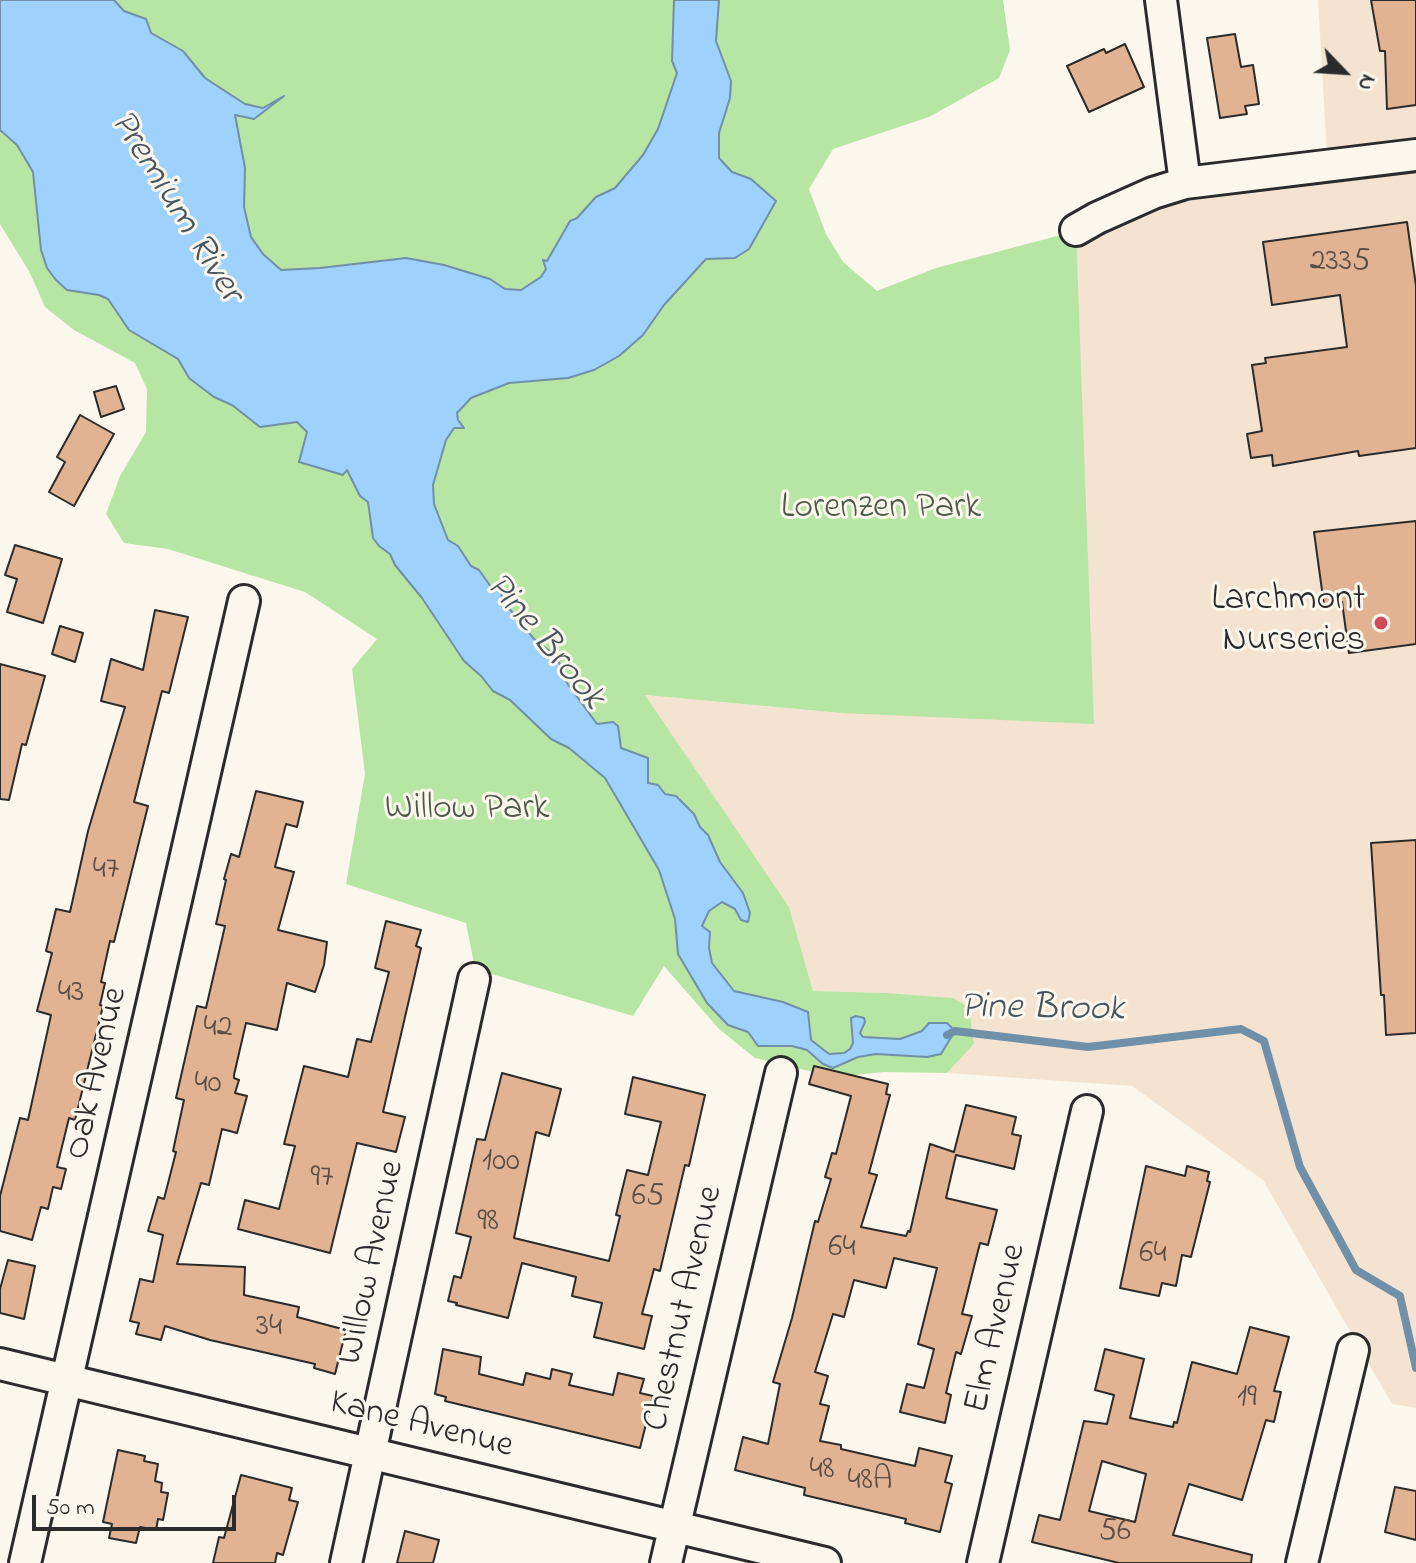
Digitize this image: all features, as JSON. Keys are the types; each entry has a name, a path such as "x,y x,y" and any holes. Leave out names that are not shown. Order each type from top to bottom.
{"street":[{"path":"1161,0 1185,183"},
{"path":"1076,230 1153,193 1185,183 1416,155"},
{"name":"Oak Avenue","path":"25,1563 244,601"},
{"name":"Willow Avenue","path":"346,1563 474,979"},
{"name":"Chestnut Avenue","path":"666,1563 781,1073"},
{"name":"Elm Avenue","path":"983,1563 1087,1111"},
{"path":"1302,1563 1353,1350"},
{"name":"Kane Avenue","path":"0,1364 825,1563"}],"shaded area":[{"path":"1318,0 1416,0 1416,1408 1392,1404 1263,1180 1132,1086 947,1073 974,1044 969,1006 952,998 813,991 789,907 644,695 841,713 1076,231 1154,196 1328,171"}],"green space":[{"path":"0,0 1003,0 1010,50 999,78 929,117 833,149 809,189 826,234 843,262 877,291 936,268 1076,231 1094,724 841,713 645,695 789,907 813,991 953,998 969,1007 974,1044 947,1073 884,1072 834,1077 755,1058 719,1029 664,966 633,1016 475,969 466,923 346,884 365,774 352,669 377,639 305,592 168,549 124,543 106,514 120,476 146,432 147,389 135,363 74,330 45,307 30,273 0,224"}],"water":[{"name":"Premium River","path":"0,0 114,0 124,11 146,19 151,33 183,51 205,78 245,104 263,108 284,96 254,119 235,115 245,168 244,207 251,237 263,254 281,270 406,258 444,265 490,279 505,289 521,290 541,277 546,269 543,260 547,261 570,221 577,218 596,197 615,188 643,155 658,129 677,73 672,61 674,0 719,0 716,41 731,81 730,98 719,133 719,158 732,172 751,179 776,201 749,249 735,258 706,259 664,305 643,335 619,356 594,370 568,378 509,383 471,398 457,413 464,428 454,428 446,440 433,485 434,504 448,540 458,546 471,566 479,570 491,587 501,592 503,601 534,639 557,657 567,683 597,724 613,722 618,726 621,748 648,758 648,783 658,785 665,794 676,796 694,814 708,835 720,862 743,893 750,913 748,922 741,920 735,909 722,902 709,911 702,926 710,932 712,963 734,991 783,1002 808,1012 811,1040 829,1054 844,1053 850,1049 853,1043 851,1018 856,1016 864,1018 860,1033 863,1037 900,1039 922,1031 929,1023 947,1023 955,1031 941,1054 927,1057 876,1054 858,1057 833,1068 823,1064 807,1050 792,1046 758,1046 748,1032 728,1025 707,1003 678,954 675,919 659,870 605,778 569,748 551,739 510,700 493,691 464,661 390,554 373,538 368,502 360,496 347,470 343,475 299,462 307,432 297,422 260,427 189,378 178,359 129,330 108,299 67,290 56,280 47,268 41,250 33,172 17,145 0,130"}],"building":[{"path":"1371,0 1416,0 1416,105 1387,109 1385,51 1380,51"},
{"path":"1235,34 1241,67 1253,65 1259,104 1245,106 1247,114 1220,118 1207,38"},
{"path":"1125,44 1144,87 1089,112 1067,66 1104,49 1106,53"},
{"path":"1407,222 1416,286 1416,448 1359,456 1358,451 1273,466 1272,455 1251,458 1247,434 1262,431 1252,365 1266,363 1265,358 1347,347 1340,295 1272,305 1263,242"},
{"path":"116,386 124,409 101,417 94,392"},
{"path":"80,415 114,434 74,506 49,492 65,462 57,457"},
{"path":"1416,521 1416,644 1349,653 1342,602 1324,605 1314,532"},
{"path":"15,545 62,559 43,623 7,612 17,579 5,575"},
{"path":"155,610 188,617 169,693 162,691 134,802 148,806 114,942 110,941 101,982 105,983 100,1005 103,1006 75,1120 69,1118 57,1167 66,1169 61,1189 53,1187 48,1209 41,1207 32,1240 0,1231 0,1196 20,1118 28,1120 51,1015 37,1011 52,953 46,951 56,909 70,912 88,831 125,707 101,701 111,659 143,670"},
{"path":"60,626 83,633 75,662 52,654"},
{"path":"0,664 45,676 26,745 22,744 9,800 0,799"},
{"path":"256,791 303,802 297,827 286,824 275,867 294,872 278,930 327,942 324,965 315,992 287,983 277,1030 246,1023 234,1075 239,1080 235,1093 247,1096 237,1133 222,1129 209,1185 201,1183 177,1264 245,1267 244,1295 299,1307 297,1317 346,1330 335,1374 314,1368 315,1364 210,1340 165,1326 161,1340 136,1334 139,1323 130,1321 140,1279 153,1282 163,1235 148,1231 158,1197 164,1199 176,1152 173,1151 184,1100 176,1098 197,1006 206,1008 225,926 216,924 224,879 231,854 239,857"},
{"path":"1416,840 1416,1033 1386,1035 1371,843"},
{"path":"386,921 421,930 416,946 421,948 383,1112 405,1117 396,1152 357,1143 330,1253 238,1229 245,1200 279,1209 295,1146 284,1144 304,1066 348,1077 357,1039 371,1042 389,972 375,968"},
{"path":"814,1066 888,1084 886,1094 890,1095 869,1173 877,1175 861,1227 906,1236 910,1232 930,1144 954,1152 966,1105 1016,1117 1012,1134 1021,1136 1014,1169 956,1155 946,1198 997,1210 988,1245 980,1243 962,1314 972,1316 961,1354 956,1352 946,1393 951,1395 945,1423 900,1412 907,1384 924,1388 934,1349 918,1344 937,1268 894,1258 886,1288 854,1280 844,1317 833,1314 815,1372 828,1376 820,1404 829,1406 820,1441 915,1466 919,1448 952,1456 945,1482 952,1484 940,1532 905,1523 906,1519 804,1495 805,1488 735,1470 743,1437 768,1444 780,1384 773,1382 815,1221 818,1222 831,1179 825,1177 832,1153 836,1154 851,1096 809,1084"},
{"path":"502,1073 561,1089 549,1136 536,1132 514,1238 609,1261 627,1170 648,1175 661,1122 625,1114 633,1077 705,1095 660,1271 654,1269 642,1314 652,1316 644,1349 594,1337 602,1303 572,1296 576,1277 522,1263 508,1318 448,1301 454,1276 461,1278 471,1237 456,1233 477,1139 485,1140"},
{"path":"1146,1166 1185,1176 1187,1166 1209,1172 1207,1181 1210,1182 1191,1257 1182,1255 1176,1286 1162,1283 1159,1296 1120,1288"},
{"path":"8,1260 35,1266 24,1319 0,1313 0,1289"},
{"path":"1250,1327 1289,1337 1274,1391 1281,1392 1274,1422 1266,1420 1242,1500 1189,1484 1173,1535 1252,1555 1251,1563 1119,1563 1032,1542 1039,1515 1060,1520 1084,1421 1107,1424 1114,1395 1095,1390 1105,1349 1144,1359 1130,1418 1173,1427 1174,1422 1177,1423 1192,1362 1237,1374","holes":["1102,1461 1146,1474 1135,1522 1089,1511"]},
{"path":"443,1349 481,1357 479,1374 523,1385 526,1373 550,1379 552,1369 572,1374 569,1385 613,1395 618,1373 644,1379 640,1393 653,1396 640,1448 445,1401 446,1397 435,1394"},
{"path":"118,1450 145,1456 144,1461 158,1464 155,1481 162,1483 161,1492 168,1493 163,1520 158,1519 156,1530 140,1527 136,1543 109,1538 112,1524 103,1522"},
{"path":"241,1475 292,1488 289,1500 298,1502 283,1555 277,1553 275,1563 213,1563 219,1537 224,1538"},
{"path":"1395,1487 1416,1491 1416,1540 1385,1532"},
{"path":"405,1531 439,1540 433,1563 397,1563"}],"waterway":[{"name":"Pine Brook","path":"947,1035 955,1031 1088,1047 1241,1029 1264,1041 1300,1167 1356,1270 1400,1296 1416,1368"}],"place":[{"name":"Larchmont Nurseries","path":"1381,623"}],"park label":[{"name":"Lorenzen Park","path":"881,510"},
{"name":"Willow Park","path":"467,811"}]}
